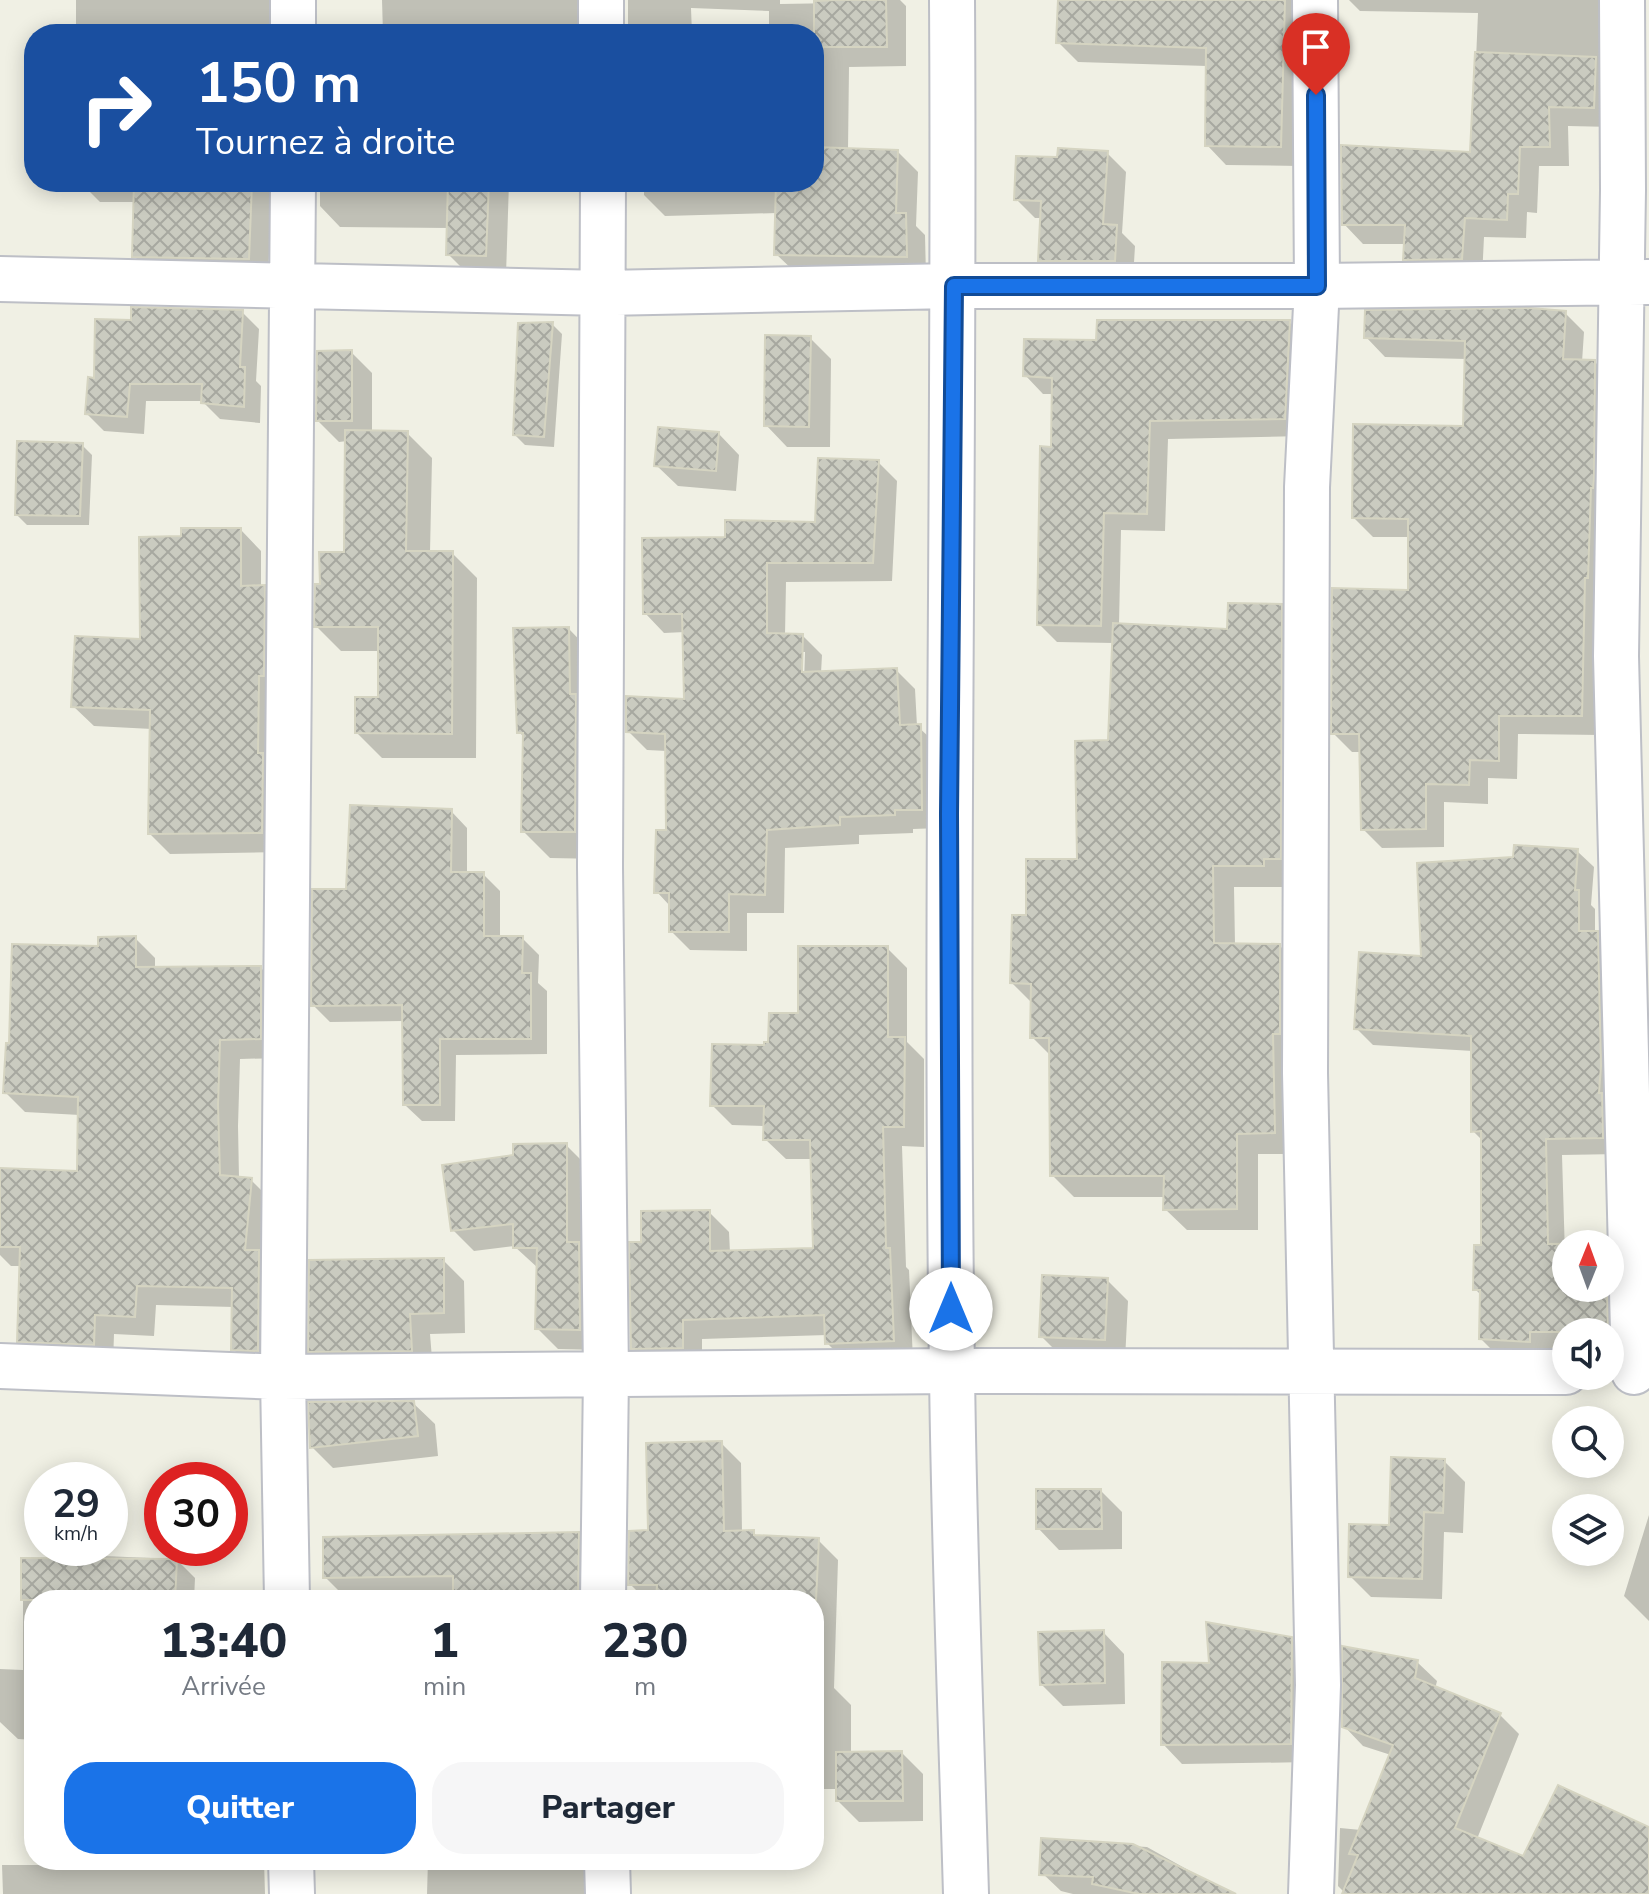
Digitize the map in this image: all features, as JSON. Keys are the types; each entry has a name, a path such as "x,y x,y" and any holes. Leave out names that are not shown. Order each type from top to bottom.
{"street":[{"path":"293,0 293,24"},
{"path":"601,0 601,24"},
{"path":"952,0 954,286 949,814 952,1371 966,1894"},
{"path":"1311,1894 1318,1685 1305,1073 1307,487 1317,286 1315,0"},
{"path":"1622,0 1635,282 1616,656 1631,1372"},
{"path":"287,1590 283,1377 293,192"},
{"path":"603,192 600,867 606,1375 603,1590"},
{"path":"0,279 604,293 954,286 1635,282"},
{"path":"0,1366 283,1377 952,1371 1552,1372"},
{"path":"291,1870 292,1894"},
{"path":"607,1870 608,1894"}],"building":[{"path":"886,0 887,47 824,47 824,24 814,24 814,1"},
{"path":"1058,0 1285,0 1281,147 1205,146 1206,48 1056,43"},
{"path":"1475,52 1596,57 1594,108 1549,107 1550,147 1520,147 1518,194 1508,194 1507,220 1465,218 1462,259 1403,260 1405,225 1342,225 1341,145 1470,152"},
{"path":"824,147 898,150 896,213 906,213 907,257 774,255 776,192 824,192"},
{"path":"1058,148 1108,151 1103,224 1117,225 1115,261 1038,261 1041,201 1014,200 1016,156 1057,157"},
{"path":"134,192 252,192 249,259 132,257"},
{"path":"448,192 489,192 486,256 446,255"},
{"path":"131,307 243,310 240,367 245,367 244,407 201,403 202,384 130,384 127,417 85,414 88,377 94,378 95,319 131,320"},
{"path":"1530,308 1566,311 1563,359 1595,360 1594,479 1591,488 1588,578 1585,578 1582,716 1499,716 1499,761 1470,760 1469,785 1426,784 1426,829 1361,830 1359,734 1331,734 1332,588 1408,590 1408,519 1352,518 1353,424 1463,426 1465,341 1364,338 1365,310"},
{"path":"1097,320 1290,320 1285,419 1150,421 1147,514 1104,513 1101,626 1037,625 1040,446 1051,447 1052,378 1023,376 1024,339 1096,340"},
{"path":"553,322 544,437 513,435 518,323"},
{"path":"765,335 811,336 809,427 764,426"},
{"path":"352,350 352,421 316,421 317,351"},
{"path":"658,427 719,432 716,471 654,466"},
{"path":"345,430 408,431 406,551 453,551 452,734 355,733 355,697 378,697 378,627 314,627 315,584 320,584 319,552 344,552"},
{"path":"17,441 83,443 80,516 15,515"},
{"path":"818,458 879,460 873,563 767,563 767,633 803,634 802,672 897,668 900,725 921,724 922,810 895,810 895,815 840,817 840,825 767,830 765,895 729,894 729,932 669,932 669,893 654,893 656,830 666,830 665,734 626,732 626,696 684,699 682,614 643,614 642,538 725,537 725,520 815,522"},
{"path":"181,528 241,528 241,586 265,585 264,676 259,676 258,753 263,753 262,833 148,834 150,710 71,707 75,636 140,639 139,537 181,536"},
{"path":"1228,603 1282,604 1281,859 1264,859 1264,866 1213,866 1214,943 1280,944 1280,1034 1273,1034 1275,1133 1237,1134 1237,1209 1163,1210 1164,1176 1050,1176 1049,1038 1030,1038 1031,984 1010,983 1012,915 1026,915 1026,859 1077,859 1075,741 1108,740 1113,623 1227,629"},
{"path":"569,627 570,694 576,694 575,832 521,832 523,733 517,733 513,628"},
{"path":"350,805 452,809 451,872 484,872 484,936 523,936 522,973 531,973 531,1039 440,1039 440,1105 403,1105 402,1005 311,1006 312,889 346,889"},
{"path":"1514,845 1578,849 1575,890 1579,890 1579,931 1598,931 1599,1093 1602,1093 1603,1138 1546,1139 1548,1244 1552,1244 1552,1302 1607,1302 1608,1318 1552,1318 1552,1332 1530,1332 1530,1342 1479,1339 1480,1290 1473,1290 1474,1245 1481,1245 1481,1131 1471,1132 1471,1036 1354,1029 1359,952 1421,956 1417,863 1513,857"},
{"path":"136,936 136,967 261,966 261,1039 220,1040 218,1105 220,1175 252,1178 245,1250 259,1250 258,1351 231,1350 232,1288 137,1286 135,1317 95,1315 94,1345 17,1342 20,1247 0,1247 0,1168 77,1171 78,1097 3,1093 6,1043 9,1043 12,944 98,946 98,937"},
{"path":"798,946 888,946 888,1037 905,1037 904,1127 883,1127 886,1248 890,1248 894,1341 825,1344 824,1315 683,1320 683,1348 631,1349 629,1242 641,1242 641,1211 710,1210 710,1251 813,1248 810,1140 763,1140 764,1106 710,1106 712,1044 764,1045 768,1042 769,1013 798,1013"},
{"path":"567,1143 567,1242 579,1242 580,1330 535,1329 537,1248 513,1248 513,1224 451,1231 442,1165 513,1155 513,1144"},
{"path":"444,1258 444,1313 410,1314 412,1351 308,1352 309,1260"},
{"path":"1042,1275 1108,1278 1105,1340 1039,1337"},
{"path":"414,1401 418,1436 310,1448 308,1402"},
{"path":"722,1441 724,1531 754,1530 754,1535 819,1538 816,1590 657,1590 657,1585 628,1585 629,1531 648,1530 646,1443"},
{"path":"1391,1457 1445,1459 1443,1513 1424,1512 1422,1579 1348,1577 1349,1524 1389,1525"},
{"path":"1036,1489 1101,1489 1102,1529 1036,1529"},
{"path":"579,1532 578,1590 453,1590 453,1576 323,1578 323,1537"},
{"path":"21,1558 24,1558 24,1566 128,1566 128,1559 144,1559 144,1566 177,1566 175,1590 24,1590 24,1600 21,1600"},
{"path":"1206,1622 1292,1637 1291,1744 1161,1745 1162,1662 1209,1663"},
{"path":"1104,1630 1105,1683 1040,1685 1038,1632"},
{"path":"1342,1646 1418,1660 1415,1678 1501,1713 1455,1828 1523,1856 1558,1785 1649,1827 1649,1894 1342,1894 1358,1855 1349,1854 1393,1745 1342,1727"},
{"path":"902,1751 903,1801 836,1801 836,1752"},
{"path":"1041,1838 1133,1844 1236,1894 1139,1894 1092,1884 1093,1877 1039,1875"}],"route":[{"path":"951,1309 949,814 954,286 1317,286 1316,95"}]}
